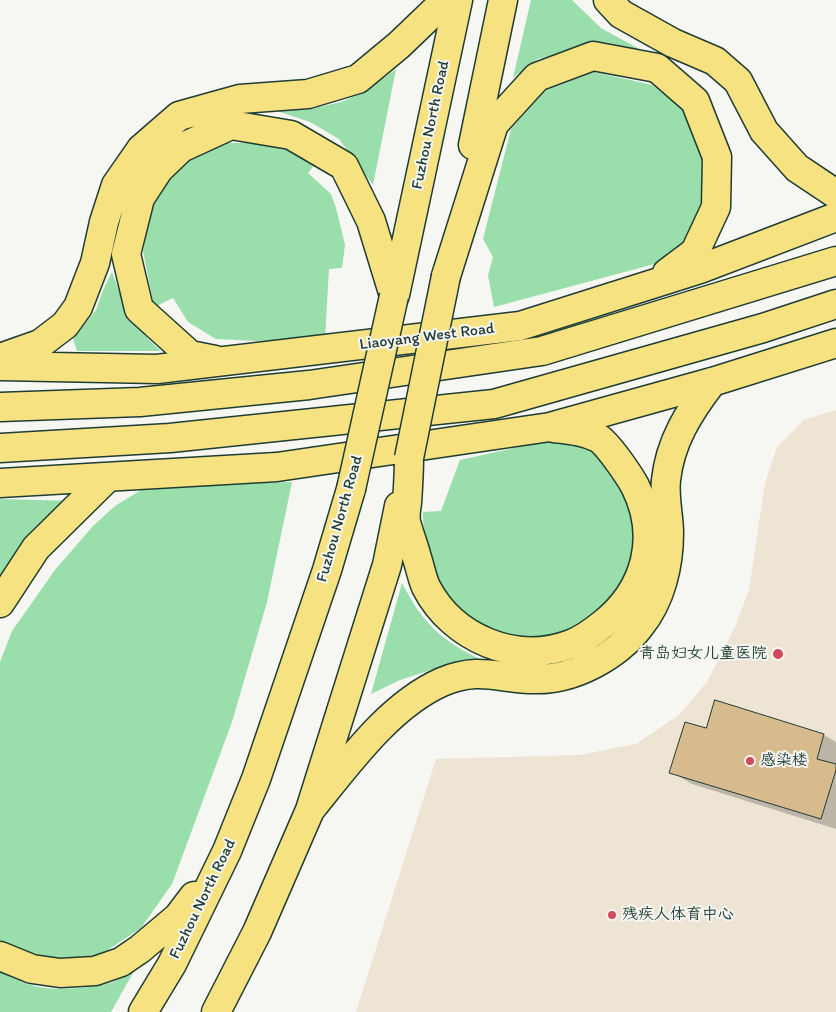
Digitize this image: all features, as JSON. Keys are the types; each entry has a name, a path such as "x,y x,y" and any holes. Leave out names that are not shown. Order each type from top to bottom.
{"main road":[{"path":"0,358 40,344 64,325 78,307 95,263 104,222 116,185 142,149 179,116 240,99 308,94 358,79 399,45 446,0"},
{"name":"Fuzhou North Road","path":"143,1012 172,964 227,851 262,761 327,570 351,489 458,0"},
{"path":"216,1012 257,932 310,810 387,566 503,0"},
{"path":"608,0 621,14 673,43 715,61 738,81 764,130 797,168 836,194"},
{"path":"446,276 494,124 536,77 594,56 657,68 695,101 717,157 716,207 695,252 654,283"},
{"path":"224,362 190,355 140,309 126,254 140,198 159,169 181,148 231,125 291,134 344,166 372,221 394,296"},
{"name":"Liaoyang West Road","path":"0,366 157,369 520,326 700,269 836,217"},
{"name":"Liaoyang West Road","path":"0,407 140,402 309,385 542,351 836,261"},
{"path":"0,448 170,438 494,404 763,328 836,304"},
{"path":"0,482 277,467 550,427 712,382 836,343"},
{"path":"310,810 374,732 414,698 442,682 465,674 494,674 536,679 575,672 596,664 614,651 640,626 654,603 662,582 667,557 666,481 676,438 692,407 712,382"},
{"path":"410,458 406,520 426,586 441,609 462,630 484,642 506,649 550,650 572,644 592,632 615,614 644,569 648,534 646,517 636,488 627,472 600,439 578,431 550,427"},
{"path":"0,603 36,548 108,476"},
{"path":"0,956 32,969 60,973 96,971 121,962 140,949 178,917 227,851"}],"shaded area":[{"path":"836,410 836,1012 356,1012 436,759 579,755 636,744 679,715 707,682 735,627 749,590 765,483 777,447 804,420"}],"green space":[{"path":"531,0 572,0 601,28 641,50 589,47 538,59 513,78"},
{"path":"396,69 373,185 339,139 310,122 274,110 306,110 341,102 365,92"},
{"path":"594,72 652,85 682,109 704,157 706,204 689,243 662,262 494,307 488,275 493,257 483,239 511,129 545,91"},
{"path":"227,143 259,143 288,150 314,165 308,173 331,194 345,245 342,268 329,269 325,337 257,341 216,339 188,322 173,298 154,307 143,251 154,196 191,156"},
{"path":"112,272 128,315 161,351 77,351 73,339 96,310"},
{"path":"560,438 599,453 636,514 637,547 631,573 593,624 545,643 484,634 436,588 424,558 423,512 441,511 460,460"},
{"path":"292,482 267,602 232,722 172,884 141,928 100,955 82,958 81,966 16,952 0,940 0,662 12,631 55,570 93,526 115,506 146,487"},
{"path":"0,499 75,501 0,589"},
{"path":"402,583 419,612 428,623 460,649 490,664 434,669 400,680 371,694"},
{"path":"0,969 20,981 37,987 56,989 105,984 116,981 134,971 111,1012 0,1012"}],"building":[{"name":"感染楼","path":"715,700 824,734 817,759 836,764 836,770 821,819 669,773 685,722 706,728"}],"place":[{"name":"青岛妇女儿童医院","path":"778,654"},
{"name":"感染楼","path":"750,761"},
{"name":"残疾人体育中心","path":"612,915"}]}
